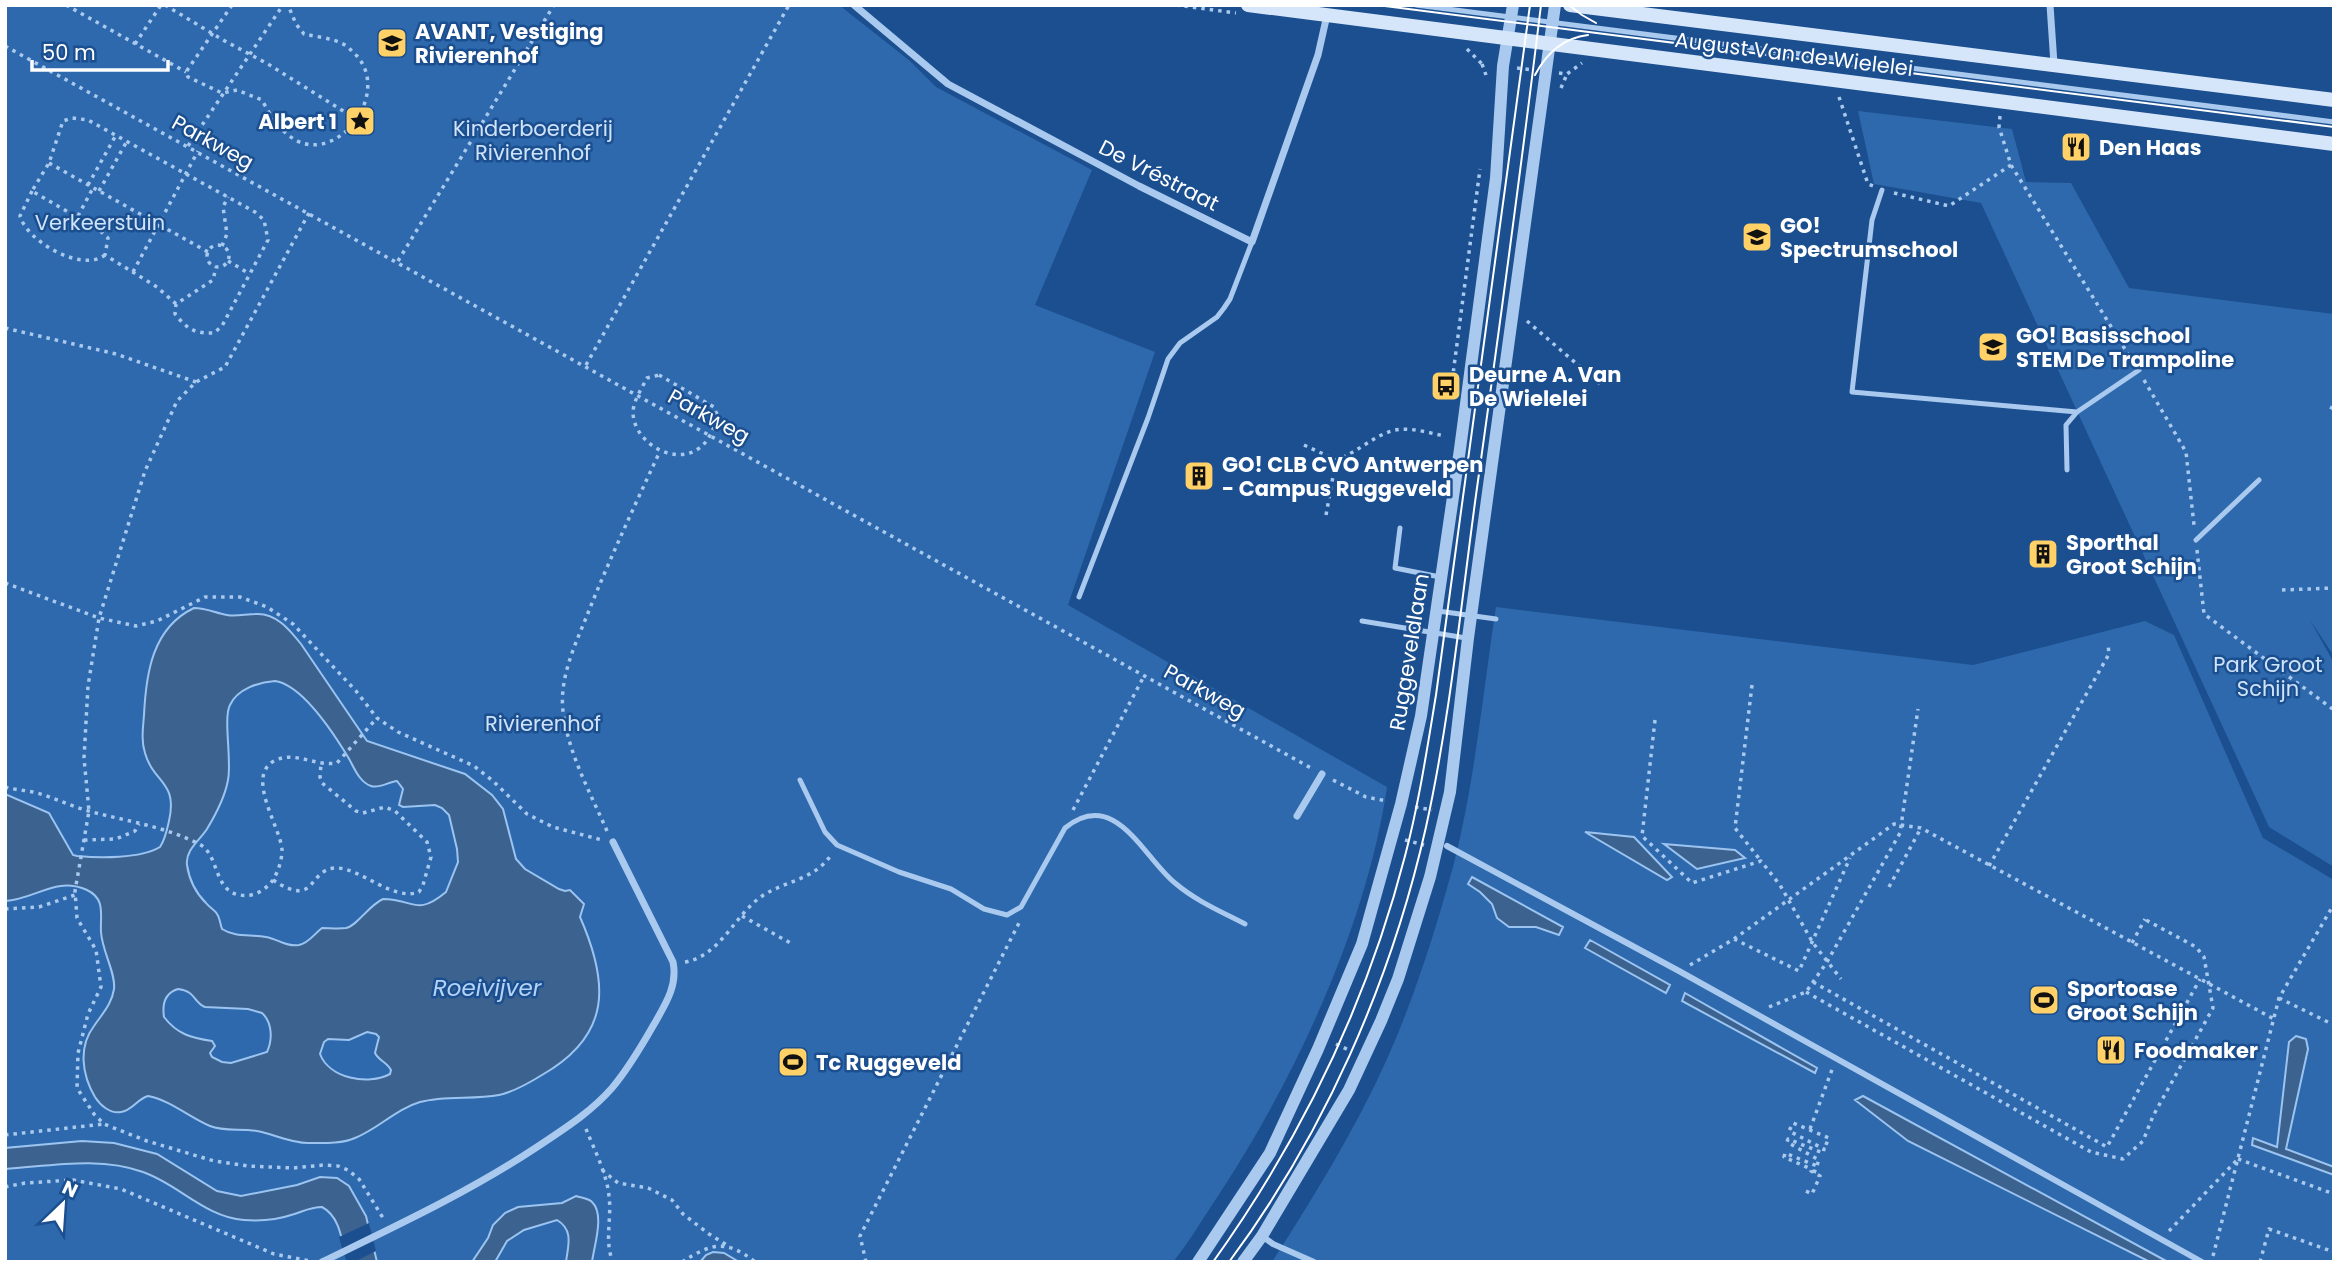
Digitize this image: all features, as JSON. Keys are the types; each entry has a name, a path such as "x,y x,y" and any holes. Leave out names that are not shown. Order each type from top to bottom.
{"main road":[{"name":"August Van de Wielelei","path":"1248,5 2334,144"},
{"name":"August Van de Wielelei","path":"1570,5 2334,100"}],"street":[{"name":"De Vréstraat","path":"854,5 948,84 1139,186 1252,242"},
{"path":"1243,1262 1262,1236 1349,1090 1370,1047 1401,969 1420,911 1446,812 1555,5"},
{"path":"2050,5 2053,64"},
{"name":"Ruggeveldlaan","path":"1198,1262 1270,1153 1362,944 1391,845 1421,716 1460,449 1496,178 1503,66 1512,11"},
{"path":"1252,242 1318,55 1328,15"},
{"path":"1297,816 1322,774"},
{"path":"322,1262 457,1196 578,1119 612,1088 644,1042 674,984 675,974 673,962 613,842"},
{"path":"1447,846 1754,1012 2202,1262"},
{"path":"1262,1236 1273,1244 1314,1262"}],"lane":[{"name":"August Van de Wielelei","path":"1416,5 1512,11 1552,22 2334,121"},
{"path":"1882,190 1872,220 1852,392 2077,412"},
{"path":"1079,597 1168,359 1180,343 1217,317 1224,308 1252,242"},
{"path":"2067,470 2066,425 2077,412 2139,370"},
{"path":"2196,540 2259,480"},
{"path":"1400,528 1395,568 1440,577"},
{"path":"1435,610 1496,620"},
{"path":"1362,621 1468,639"},
{"path":"800,780 825,832 837,845 899,872 951,889 984,909 1007,915 1021,907 1065,828 1090,814 1115,821 1142,846 1172,881 1202,902 1245,924"}],"path":[{"path":"66,5 186,72 188,77 222,93 237,90 262,100 273,119 289,136 307,144 326,144 344,135 356,119 366,103 369,82 363,63 347,46 304,34 285,5 222,93 188,146"},
{"path":"135,45 163,5 356,119"},
{"path":"186,72 232,5"},
{"path":"398,261 554,5"},
{"path":"586,365 789,5"},
{"name":"Parkweg","path":"5,46 639,394 1322,774 1366,797 1446,812"},
{"path":"1482,64 1486,76"},
{"path":"1503,66 1544,71"},
{"path":"1836,89 1868,184 1882,190 1949,206 2011,165"},
{"path":"2001,110 1999,127 2011,165 2139,370 2186,453 2204,614 2334,710"},
{"path":"32,191 78,216 108,238 105,255 98,260 73,259 61,254 29,233 20,216 32,191 49,163 63,121 72,118 88,120 256,212 264,220 268,240 222,326 214,333 197,334 185,326 175,314 176,304"},
{"path":"88,185 116,135"},
{"path":"99,191 127,141"},
{"path":"133,272 198,151"},
{"path":"49,163 208,252"},
{"path":"1448,409 1480,168"},
{"path":"78,216 93,188"},
{"path":"222,246 227,234 223,206 228,197"},
{"path":"309,214 225,367 196,382 177,401 145,471 99,618 88,686 83,758 89,811 75,893 78,918 96,950 101,987 88,1014 78,1053 77,1088 104,1124 147,1141 214,1161 272,1168 338,1166 348,1170 359,1179 390,1229"},
{"path":"215,246 222,246 228,252 228,261 223,266 216,267 208,261 208,252 215,246"},
{"path":"105,255 157,286 176,304"},
{"path":"228,261 250,274"},
{"path":"176,304 213,280 216,267"},
{"path":"1525,320 1600,384"},
{"path":"5,328 116,354 196,382"},
{"path":"659,375 714,407 718,417 710,435 698,449 680,455 660,451 642,435 635,423 633,411 639,394 647,378 659,375"},
{"path":"1304,445 1336,460 1386,433 1397,430 1445,436 1443,447"},
{"path":"613,842 581,774 569,741 563,708 564,683 570,658 602,576 660,451"},
{"path":"1326,515 1336,460"},
{"path":"5,583 99,618 136,626 157,621 205,597 240,597 267,607 293,624 356,691 377,718 398,732 474,766 527,814 553,827 613,842"},
{"path":"2282,590 2334,588"},
{"path":"1989,866 2109,654 2108,644"},
{"path":"1075,820 1073,807 1144,676"},
{"path":"1752,685 1735,828 1789,899 1813,943 1841,979"},
{"path":"1754,1012 1806,992 1827,962 1900,833 1918,709"},
{"path":"5,787 34,792 89,811 152,826 201,844 211,854 220,881 232,892 258,893 273,880 282,851 279,832 265,799 265,771 274,761 284,759 296,758 321,764 340,761 377,718"},
{"path":"1655,720 1642,836 1692,883 1761,861"},
{"path":"273,880 288,889 305,890 323,873 338,868 407,894 419,892 424,885 431,857 427,842 392,809 385,807 363,813 352,809 322,783 321,764"},
{"path":"84,840 128,836 135,831 139,823"},
{"path":"1679,971 1734,939 1894,824 1921,828 2273,1019"},
{"path":"1889,887 1921,828"},
{"path":"1391,845 1399,847 1402,839 1428,846 1432,832 1440,834"},
{"path":"673,962 694,961 704,956 763,896 810,875 825,864 837,845"},
{"path":"1734,939 1799,971 1851,856"},
{"path":"5,909 39,907 75,893"},
{"path":"2211,1262 2279,998 2334,904"},
{"path":"866,1262 860,1236 1021,921 1021,907"},
{"path":"742,916 794,944"},
{"path":"1806,992 2091,1152 2123,1159 2143,1141 2153,1116 2213,1008 2204,957 2196,947 2145,919 2132,943"},
{"path":"1813,982 2107,1147 2200,979"},
{"path":"2279,998 2334,1025"},
{"path":"1318,1049 1327,1053 1332,1043 1356,1053 1362,1043 1370,1047"},
{"path":"1810,1129 1836,1059"},
{"path":"578,1119 586,1129 610,1195 609,1236 613,1262"},
{"path":"5,1135 104,1124"},
{"path":"1814,1173 1829,1138 1793,1124 1789,1130 1823,1151"},
{"path":"1819,1160 1787,1142 1788,1139 1823,1151"},
{"path":"1806,1191 1812,1194 1820,1176 1784,1157 1785,1153 1817,1166"},
{"path":"2238,1159 2334,1194"},
{"path":"2162,1239 2238,1159"},
{"path":"602,1170 618,1183 648,1188 672,1200 683,1214 709,1234 755,1262"},
{"path":"5,1187 73,1180 121,1189 274,1254 316,1262"},
{"path":"2260,1262 2269,1229 2334,1252"},
{"path":"682,1262 708,1247 730,1247"}],"green space":[{"name":"Rivierenhof","path":"5,5 839,5 910,61 936,87 1092,170 1035,305 1155,352 1068,605 1387,787 1363,893 1324,999 1300,1052 1247,1150 1173,1262 5,1262"},
{"name":"Park Groot Schijn","path":"1858,111 2012,129 2026,182 2071,183 2129,288 2334,314 2334,656 2310,620 2334,663 2334,867 2269,827 1981,203 1874,184"},
{"path":"1496,607 1973,665 2145,621 2174,635 2263,838 2334,880 2334,1262 1272,1262 1348,1137 1387,1059 1424,962 1461,832"}],"water":[{"name":"Roeivijver","path":"194,608 230,616 263,614 276,619 301,644 367,741 465,774 492,795 503,809 516,859 525,869 559,889 570,890 584,904 580,917 596,964 598,1006 582,1043 565,1059 510,1092 420,1102 403,1109 363,1134 338,1142 301,1143 257,1131 215,1128 164,1101 148,1096 121,1112 109,1110 100,1103 87,1080 84,1052 89,1034 109,1004 114,989 102,939 100,903 93,894 76,886 56,887 5,901 5,794 49,813 73,855 119,857 142,854 160,847 169,821 170,798 168,790 149,763 144,748 145,699 154,654 169,627","holes":["275,681 296,691 317,712 363,781 377,787 397,781 403,789 399,805 435,805 449,815 458,862 446,892 428,904 421,905 383,899 350,926 322,928 299,945 290,945 266,937 233,934 222,929 219,917 194,886 188,870 188,855 214,817 227,786 227,719 230,705 233,699 249,687","178,989 184,990 205,1007 248,1009 262,1013 268,1021 270,1031 267,1052 231,1063 212,1057 210,1053 215,1046 212,1041 185,1034 174,1028 164,1017 165,1000 170,993","367,1032 376,1034 379,1037 375,1053 389,1067 390,1074 381,1078 361,1079 350,1078 332,1069 320,1054 324,1042 328,1039 349,1040"]},
{"path":"1585,832 1634,837 1672,877 1667,880"},
{"path":"1664,844 1735,850 1745,858 1697,869"},
{"path":"1472,877 1563,927 1559,935 1536,927 1509,927 1497,918 1492,904 1468,884"},
{"path":"1590,940 1670,985 1666,993 1585,948"},
{"path":"1685,993 1817,1068 1815,1073 1682,1001"},
{"path":"2296,1036 2306,1039 2308,1049 2286,1149 2334,1167 2334,1175 2252,1145 2253,1138 2277,1147 2289,1042"},
{"path":"1863,1096 2168,1262 2150,1262 1908,1141 1855,1100"},
{"path":"82,1141 114,1143 157,1154 217,1191 241,1196 297,1185 320,1177 337,1178 349,1186 366,1216 377,1262 347,1262 337,1224 322,1207 274,1219 244,1220 217,1213 156,1177 127,1167 75,1163 5,1169 5,1148"},
{"path":"576,1196 592,1202 598,1214 592,1262 566,1262 568,1233 557,1220 524,1230 507,1241 495,1262 472,1262 493,1225 505,1213 518,1207 562,1203"},
{"path":"713,1252 724,1253 739,1262 700,1262"}],"pier":[{"path":"369,1223 376,1251 354,1262 346,1262 339,1237"}],"tram line":[{"path":"1377,5 2334,127"},
{"path":"1457,5 1473,5"},
{"path":"1213,1262 1275,1167 1328,1068 1371,964 1405,856 1419,796 1436,695 1530,5"},
{"path":"1229,1262 1295,1162 1350,1055 1394,942 1426,827 1442,745 1454,661 1541,5"},
{"path":"1569,5 1596,23"},
{"path":"1535,75 1544,60 1556,48 1588,35"}],"place":[{"name":"AVANT, Vestiging Rivierenhof","path":"392,43"},
{"name":"Albert 1","path":"360,121"},
{"name":"Den Haas","path":"2076,147"},
{"name":"GO! Spectrumschool","path":"1757,237"},
{"name":"GO! Basisschool STEM De Trampoline","path":"1993,347"},
{"name":"Deurne A. Van De Wielelei","path":"1446,386"},
{"name":"GO! CLB CVO Antwerpen - Campus Ruggeveld","path":"1199,476"},
{"name":"Sporthal Groot Schijn","path":"2043,554"},
{"name":"Sportoase Groot Schijn","path":"2044,1000"},
{"name":"Foodmaker","path":"2111,1050"},
{"name":"Tc Ruggeveld","path":"793,1062"}],"park label":[{"name":"Kinderboerderij Rivierenhof","path":"533,140"},
{"name":"Verkeerstuin","path":"100,222"}]}
